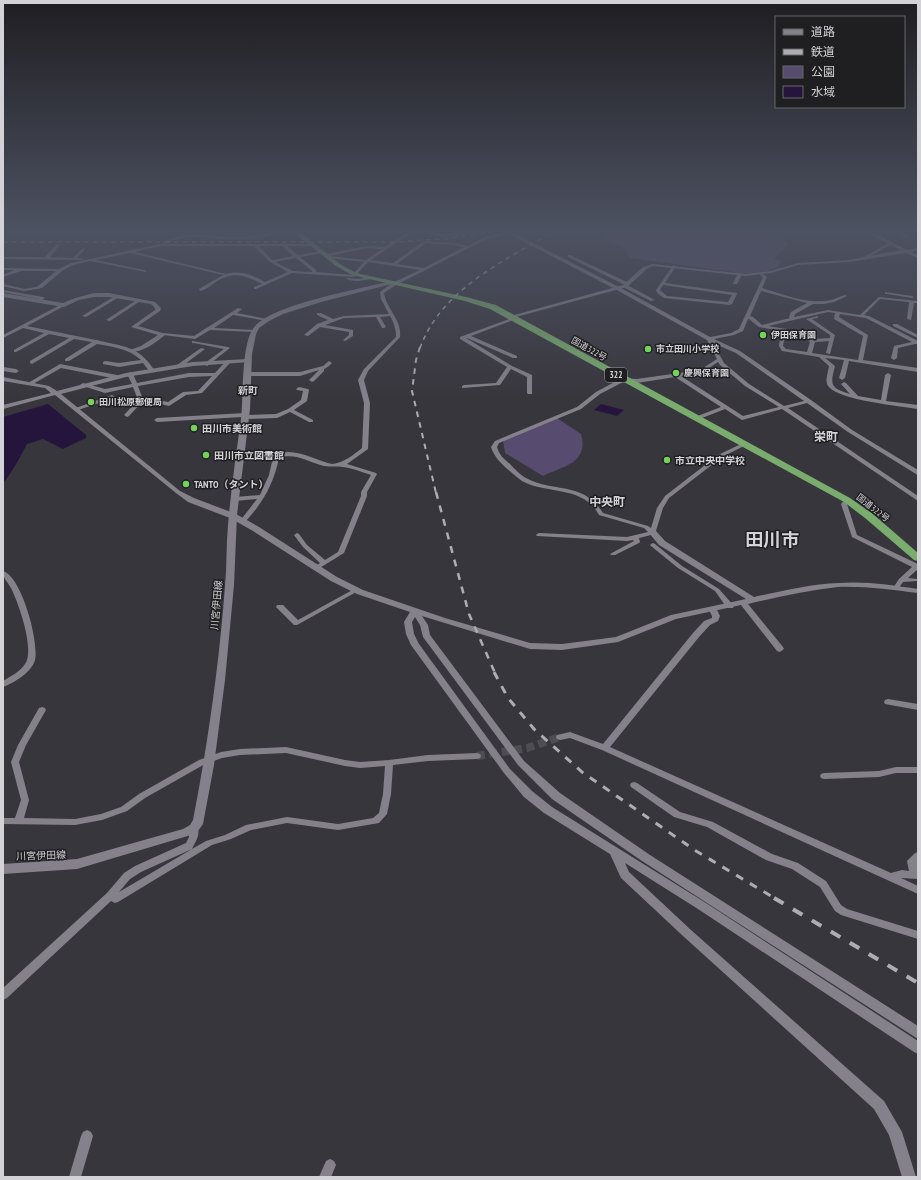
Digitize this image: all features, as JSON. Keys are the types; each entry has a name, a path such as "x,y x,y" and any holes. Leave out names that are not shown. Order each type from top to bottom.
{"highway":[{"name":"国道322号","path":"407,287 479,302 493,307 847,500 869,516 918,564"}],"main road":[{"path":"255,331 266,320 286,310 379,287"},
{"name":"川宮伊田線","path":"3,869 77,864 194,828 199,821 211,759 229,594 233,516 245,416 248,361 255,331"}],"street":[{"path":"12,287 24,290 40,287"},
{"path":"201,290 205,287"},
{"path":"341,464 365,449 367,403 361,380 366,370 398,337 399,331 382,294 389,287"},
{"path":"630,287 653,300"},
{"path":"661,287 658,292 666,297 725,305 730,304 735,294 685,287"},
{"path":"530,393 530,376 510,367 462,338 512,318 617,288 708,339 738,352 850,431 918,473"},
{"path":"708,339 739,331 760,289 811,302 827,303 845,296"},
{"path":"3,291 43,298 39,301"},
{"path":"887,293 918,298"},
{"path":"3,295 64,305"},
{"path":"3,337 64,305 77,299 94,295 118,296 153,303 158,308 157,311 134,327 192,339 209,330 240,309"},
{"path":"84,316 118,296"},
{"path":"862,315 879,298 918,302"},
{"path":"108,320 140,300"},
{"path":"909,319 912,301"},
{"path":"792,318 793,313 811,302"},
{"path":"761,326 821,312 862,315 917,341"},
{"path":"233,314 266,320"},
{"path":"319,314 331,320"},
{"path":"828,353 833,335 808,319 837,314"},
{"path":"837,314 836,318 866,335 860,361"},
{"path":"377,315 384,326"},
{"path":"306,335 319,325 331,320 344,317 392,315"},
{"path":"747,317 751,318 761,326 784,330"},
{"path":"784,321 785,323 781,346 784,350 918,370"},
{"path":"886,326 901,324"},
{"path":"319,325 351,331 351,336 345,340"},
{"path":"895,325 917,341"},
{"path":"24,327 98,341 132,351 144,360 152,371"},
{"path":"209,330 255,331"},
{"path":"16,351 48,332"},
{"path":"797,332 813,341 832,339"},
{"path":"132,351 143,347 163,334"},
{"path":"466,336 515,357"},
{"path":"32,362 73,337"},
{"path":"708,339 720,360 732,374 918,499"},
{"path":"67,360 98,341"},
{"path":"809,354 813,341"},
{"path":"894,358 896,346 917,341"},
{"path":"194,342 228,348 207,364"},
{"path":"179,366 203,349"},
{"path":"819,355 832,366 829,381 831,387 845,394 856,397 918,407"},
{"path":"842,378 847,359"},
{"path":"104,362 119,365 144,360"},
{"path":"720,360 716,360 701,371 638,381 624,379 598,393 579,408 507,437 497,442 494,447 496,453 502,460 526,480 580,494 593,501 601,514 608,518 646,527 662,543 753,600"},
{"path":"3,407 130,374 179,366 248,361"},
{"path":"141,398 169,404 185,393 200,392 228,362"},
{"path":"248,374 300,374 327,365 312,380"},
{"path":"31,383 60,366 117,377"},
{"path":"464,387 498,384 510,367"},
{"path":"3,369 16,371"},
{"path":"127,415 138,404 141,398 130,374"},
{"path":"83,385 104,391 189,375 217,374"},
{"path":"676,375 742,418 809,401"},
{"path":"883,402 888,375"},
{"path":"3,379 48,387 178,492 191,500 243,521 334,579 356,590 415,611 530,646 562,647 618,638 674,617 713,610 805,589 839,585 899,584 914,580"},
{"path":"844,384 856,397"},
{"path":"156,420 276,416 304,402 306,390 300,389"},
{"path":"76,409 112,397"},
{"path":"697,418 725,407"},
{"path":"290,410 312,421"},
{"path":"653,533 660,508 667,497 720,456 745,444"},
{"path":"243,521 253,511 269,485 276,456 280,454 286,453 312,458 328,465 341,464 374,474 364,492 364,496 341,553 316,568"},
{"path":"235,499 262,497"},
{"path":"847,500 844,504 854,536 918,564 899,584"},
{"path":"539,535 627,539 653,533"},
{"path":"297,535 305,546 325,563"},
{"path":"613,554 637,542 636,538"},
{"path":"654,545 680,567 718,590 730,606"},
{"path":"3,573 8,576 21,603 29,631 33,655 30,663 18,676 3,684"},
{"path":"899,584 918,591"},
{"path":"280,607 297,623 356,590"},
{"path":"743,603 780,649"},
{"path":"605,748 696,635 707,624 715,619 716,616 713,610"},
{"path":"415,611 424,625 426,634 521,763 556,796 642,862 918,1048"},
{"path":"415,611 408,622 410,634 415,646 466,713 507,771 528,794 548,810 613,850 642,862 918,1033"},
{"path":"888,702 918,707"},
{"path":"466,713 480,708"},
{"path":"18,821 25,800 15,762 42,710"},
{"path":"560,737 570,735 605,748 918,890"},
{"path":"3,821 75,822 102,818 124,809 176,776 211,759 240,752 286,750 345,763 389,763 428,758 477,756"},
{"path":"110,896 115,899 209,843 228,837 249,827 287,820 338,826 376,821 382,814 387,794 389,763"},
{"path":"824,776 879,774 896,770 918,770"},
{"path":"634,785 677,815 710,824 770,857 794,866 823,884 838,908 844,912 918,935"},
{"path":"3,995 110,896 127,876 138,869 189,846 194,837 194,828"},
{"path":"613,850 622,870 633,882 687,933 879,1105 896,1132 909,1177"},
{"path":"890,877 902,874 916,874 912,861 918,856"},
{"path":"633,882 634,872 642,862"},
{"path":"75,1177 87,1136"},
{"path":"325,1177 330,1165"}],"green space":[{"path":"557,418 581,434 583,444 581,451 573,462 543,476 505,453 503,440"}],"water":[{"path":"48,404 86,435 86,438 63,449 43,439 27,444 12,471 3,483 3,417"},
{"path":"601,404 624,410 617,416 594,410"}],"tunnel":[{"path":"477,756 527,748 560,737"}],"railway":[{"path":"420,348 430,328 442,310 466,287"},
{"path":"420,347 416,360 412,391 436,493"},
{"path":"436,492 469,614 495,673"},
{"path":"494,672 508,698 534,729 582,772 696,851 776,899"},
{"path":"774,898 918,983"}],"place":[{"name":"伊田保育園","path":"763,335"},
{"name":"市立田川小学校","path":"648,349"},
{"name":"慶興保育園","path":"676,373"},
{"name":"田川松原郵便局","path":"91,402"},
{"name":"田川市美術館","path":"194,428"},
{"name":"田川市立図書館","path":"206,455"},
{"name":"市立中央中学校","path":"667,460"},
{"name":"TANTO（タント）","path":"186,484"}],"district":[{"name":"新町","path":"248,390"},
{"name":"栄町","path":"826,437"},
{"name":"中央町","path":"607,502"},
{"name":"田川市","path":"772,540"}]}
